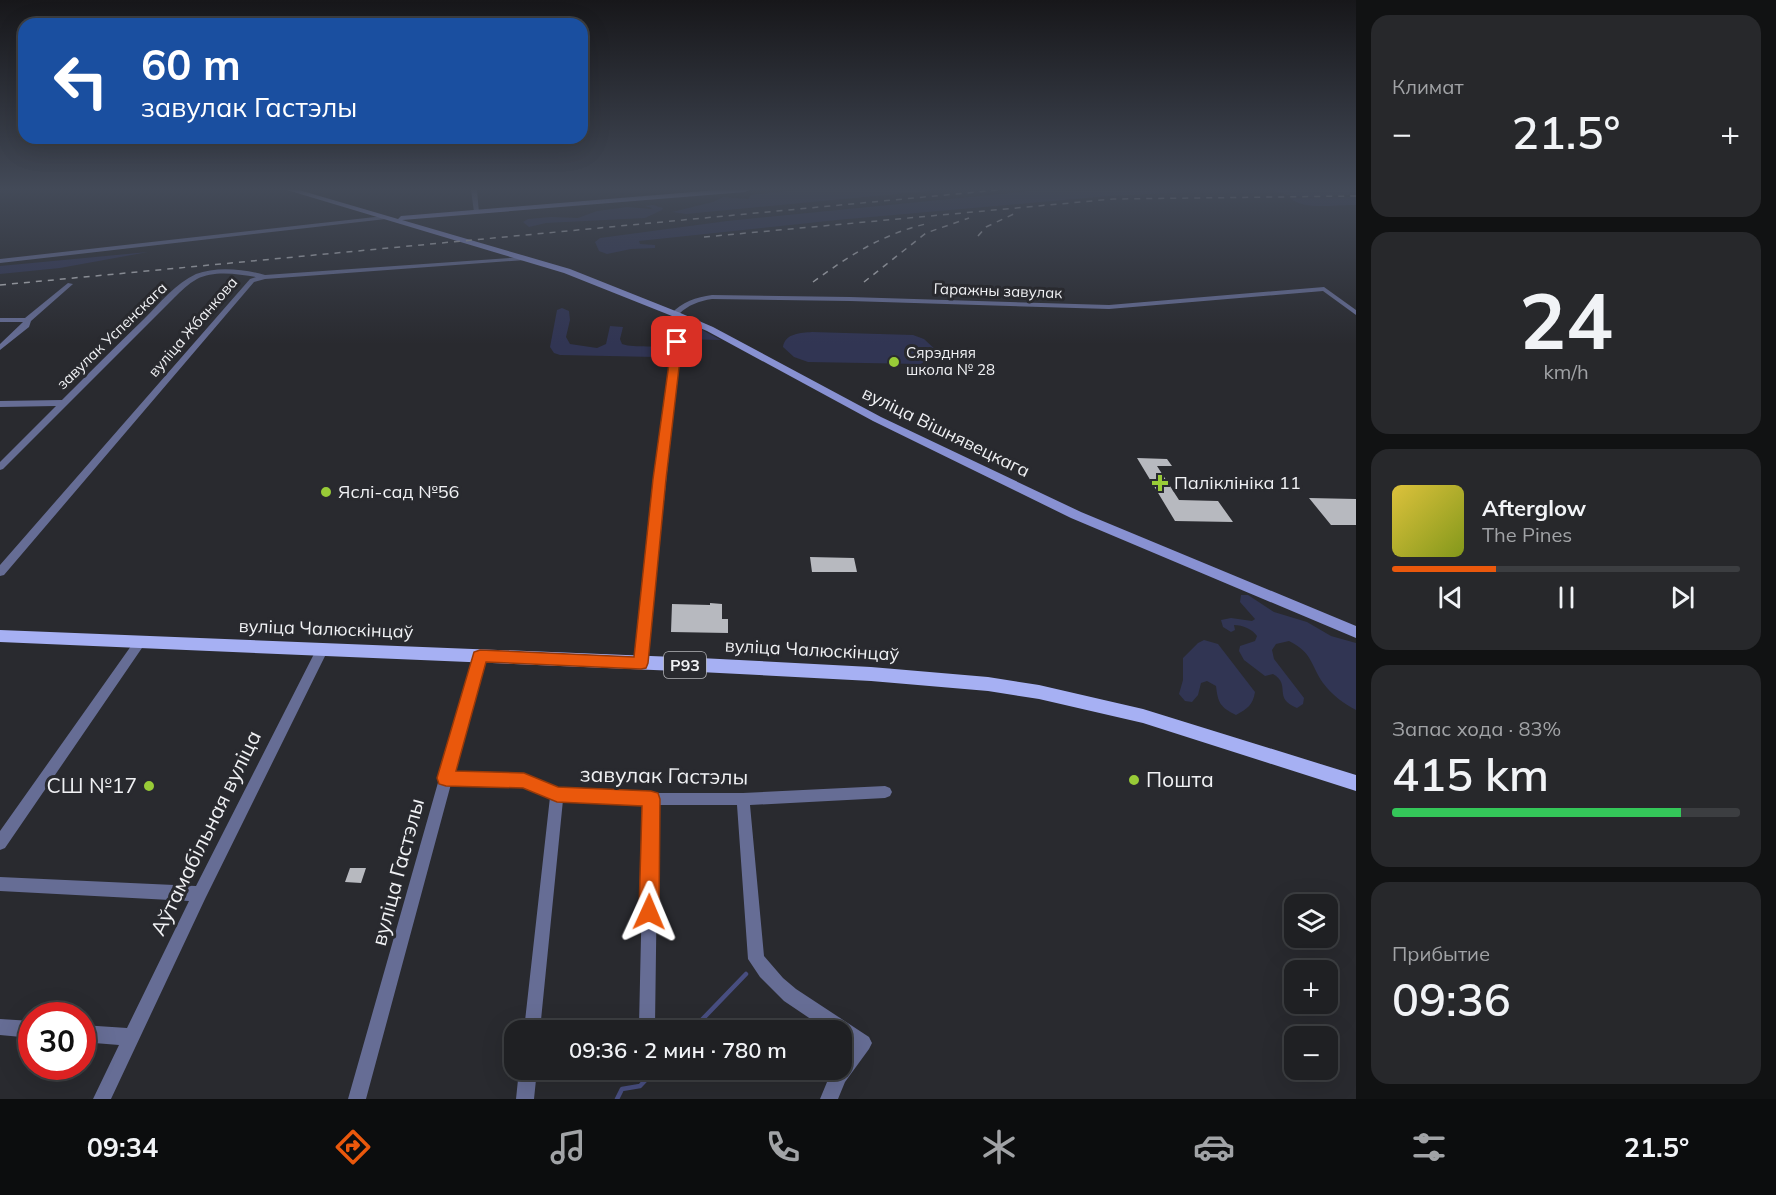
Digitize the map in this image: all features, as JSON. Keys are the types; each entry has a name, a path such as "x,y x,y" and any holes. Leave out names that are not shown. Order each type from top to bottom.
{"main road":[{"name":"вуліца Вішнявецкага","path":"473,241 567,271 710,329 877,419 991,475 1117,532 1356,632"},
{"name":"вуліца Чалюскінцаў","path":"0,636 906,676 1039,692 1143,716 1356,783"}],"street":[{"path":"0,261 177,241"},
{"name":"вуліца Жбанкова","path":"0,572 252,280 265,277 523,259"},
{"name":"завулак Успенскага","path":"0,467 171,296 191,280 202,274 249,273 265,277"},
{"path":"0,348 26,325 27,320 70,284"},
{"name":"Гаражны завулак","path":"678,315 681,308 700,298 712,297 850,298 1109,308 1324,289 1356,313"},
{"path":"641,663 678,315"},
{"path":"0,320 27,320"},
{"path":"0,404 63,403"},
{"path":"0,843 140,642"},
{"name":"Аўтамабільная вуліца","path":"102,1099 200,894 322,650"},
{"name":"вуліца Гастэлы","path":"357,1099 480,656"},
{"name":"завулак Гастэлы","path":"446,778 524,780 557,794 651,799 743,799 885,792"},
{"path":"533,1020 557,794"},
{"path":"647,1020 651,799"},
{"path":"743,799 756,959 765,972 816,1013 863,1043 838,1076 829,1099"},
{"path":"0,884 200,894"},
{"path":"0,1027 18,1029"},
{"path":"96,1034 132,1037"},
{"path":"525,1099 527,1080"}],"shaded area":[{"path":"639,241 640,244 655,245 655,248 631,249 607,254 599,251 595,242"},
{"path":"148,252 60,268 0,274 0,266"},
{"path":"562,308 569,311 570,320 566,337 570,344 597,348 606,344 610,326 623,327 620,339 622,344 659,347 669,351 656,357 554,353 550,347 557,310"},
{"path":"686,323 721,340 683,339 683,324"},
{"path":"812,332 913,335 924,339 938,352 937,357 920,364 808,362 794,357 783,347 784,342 790,336"},
{"path":"1241,595 1248,595 1274,612 1307,622 1331,636 1356,643 1356,710 1342,702 1330,691 1303,650 1289,641 1276,644 1272,650 1274,659 1304,698 1303,704 1297,708 1285,700 1278,678 1273,674 1265,676 1244,660 1239,651 1240,646 1255,641 1257,636 1250,629 1237,625 1234,625 1235,630 1231,632 1223,627 1221,620 1231,618 1252,621 1255,619 1240,602"},
{"path":"1204,640 1218,644 1255,692 1249,706 1236,715 1223,707 1219,701 1216,686 1207,681 1201,683 1198,695 1192,702 1185,701 1179,694 1183,680 1183,658"}],"building":[{"name":"Паліклініка 11","path":"1137,458 1167,459 1172,466 1157,466 1179,500 1218,501 1233,522 1175,521"},
{"path":"1309,498 1356,499 1356,525 1331,525"},
{"path":"810,557 854,558 857,572 812,572"},
{"path":"710,603 722,604 722,619 728,619 728,633 671,632 672,604 710,605"},
{"path":"350,868 366,868 361,883 345,882"}],"waterway":[{"path":"702,1020 746,974"},
{"path":"617,1099 622,1089 640,1086 646,1080"}],"railway":[{"path":"0,285 459,241"},
{"path":"813,282 878,241"},
{"path":"864,282 916,241"}],"place":[{"name":"Сярэдняя школа № 28","path":"894,362"},
{"name":"Паліклініка 11","path":"1160,483"},
{"name":"Яслі-сад №56","path":"326,492"},
{"name":"Пошта","path":"1134,780"},
{"name":"СШ №17","path":"149,786"}],"route":[{"path":"649,912 651,799 557,794 524,780 446,778 480,656 641,663 677,342"}]}
